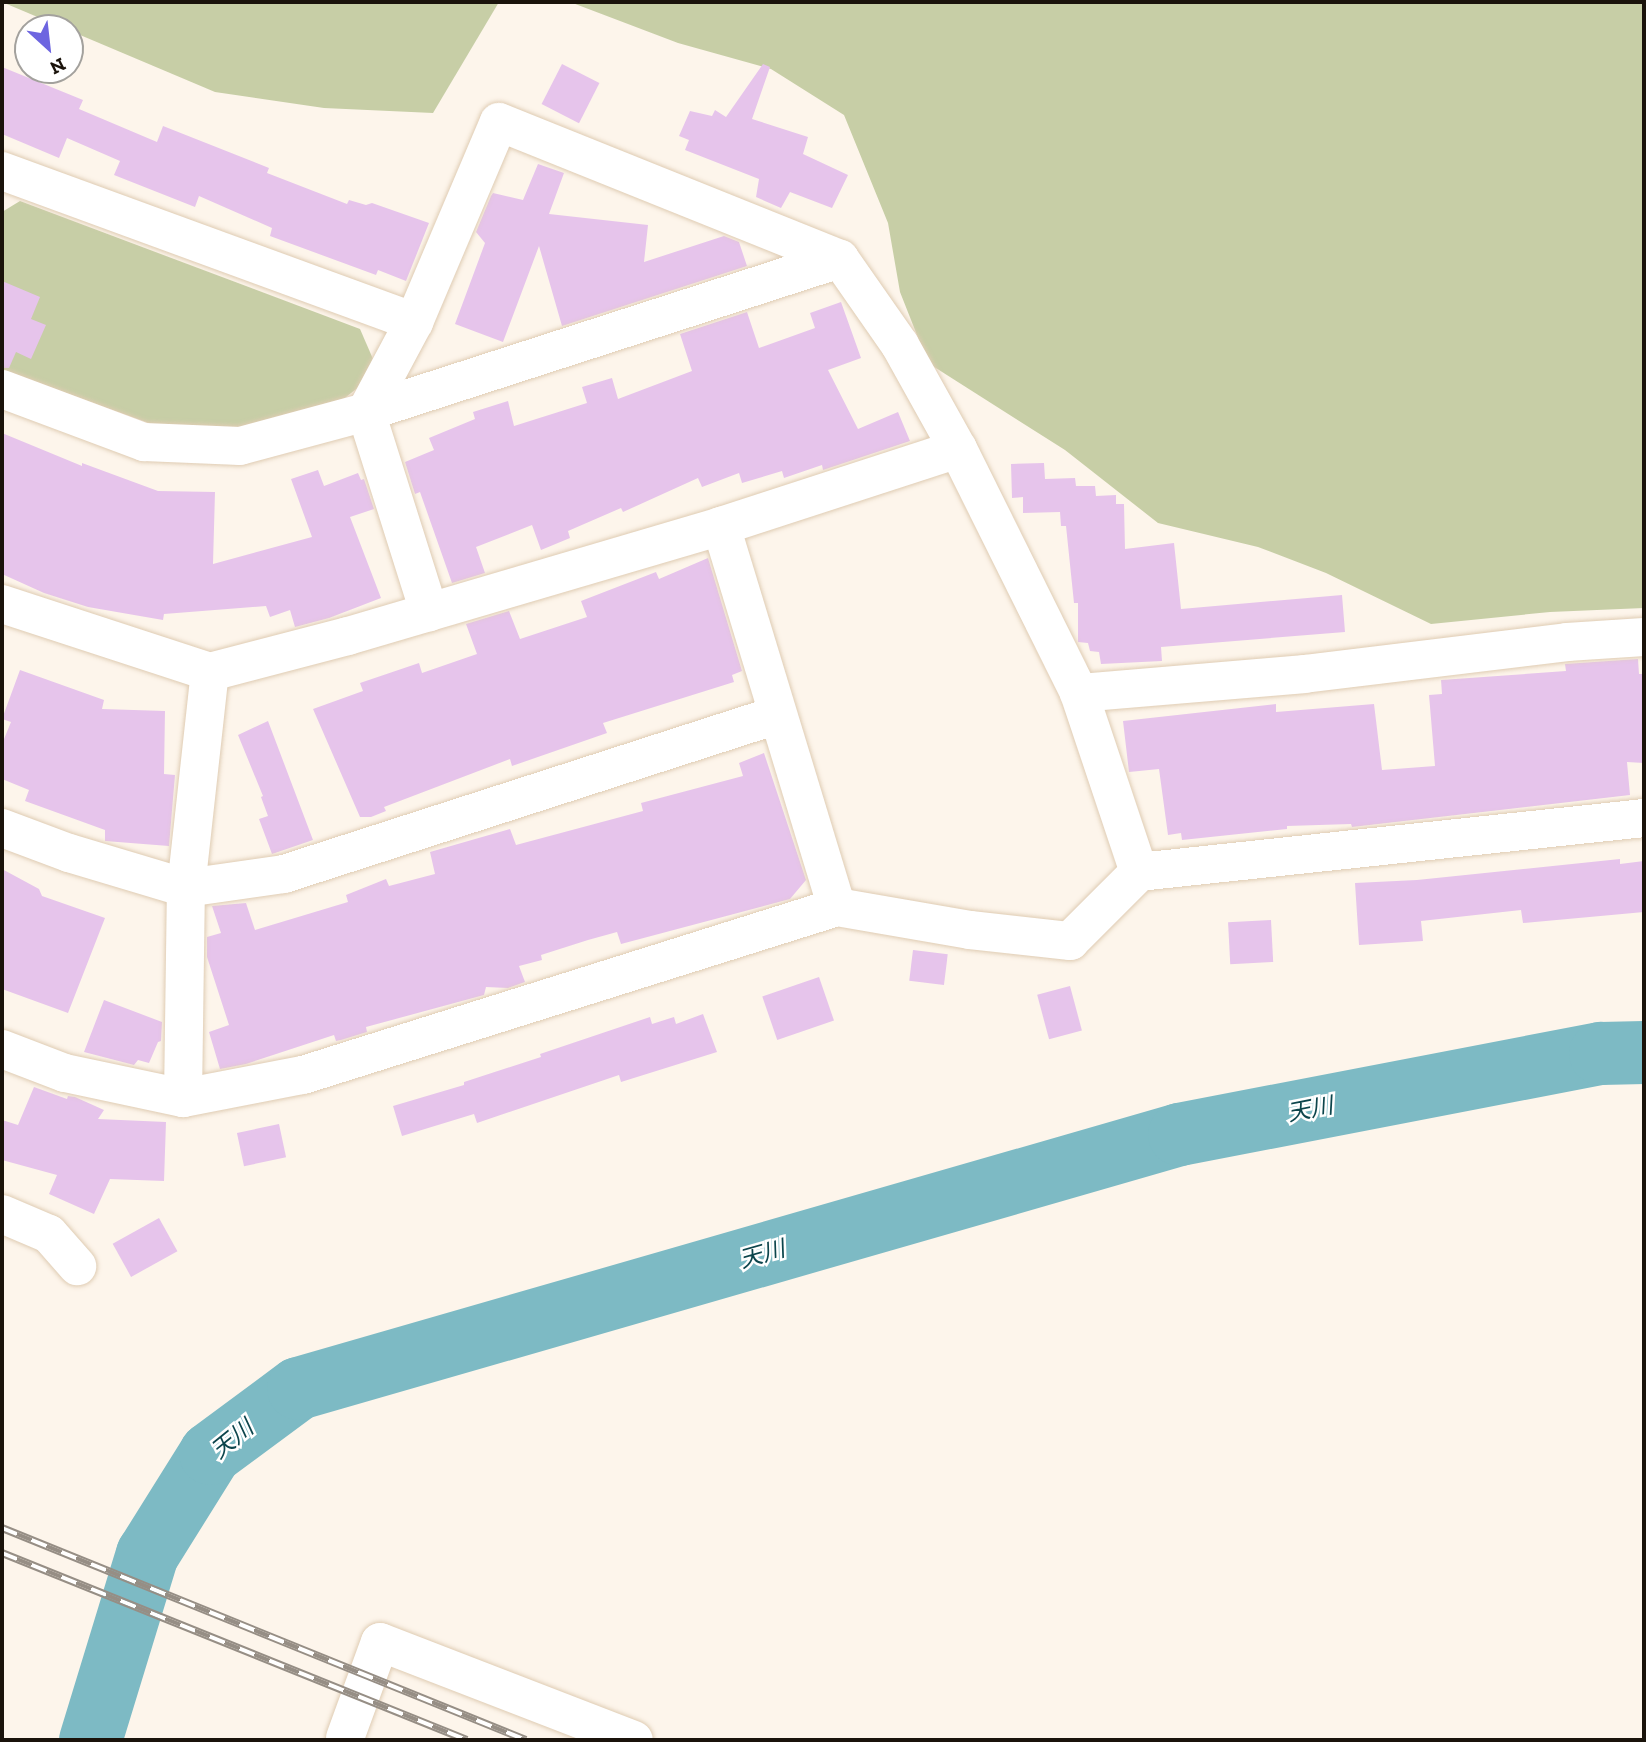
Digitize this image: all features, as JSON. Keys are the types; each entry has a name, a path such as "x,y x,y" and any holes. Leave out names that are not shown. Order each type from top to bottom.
{"street":[{"path":"429,612 366,412 414,322 499,122 840,259 900,345 958,449 1079,693 1139,872"},
{"path":"2,171 414,322"},
{"path":"2,388 144,442 240,446 366,412 840,259"},
{"path":"2,604 210,672 429,612 721,526 958,449"},
{"path":"721,526 837,907"},
{"path":"1079,693 1304,674 1541,645 1644,637"},
{"path":"183,1098 186,888 210,672"},
{"path":"2,828 69,853 186,888 284,874 777,715"},
{"path":"2,1049 65,1073 183,1098 303,1075 837,907 970,930 1070,941 1139,872 1644,818"},
{"path":"2,1214 49,1234 77,1266"},
{"path":"354,1740 380,1642 634,1740"}],"green space":[{"path":"2,2 499,2 433,113 324,108 215,92 84,37 84,14 30,14"},
{"path":"570,2 1644,2 1644,608 1550,612 1431,624 1326,573 1258,547 1158,523 1065,450 928,363 900,292 888,223 844,115 771,69 678,43"},
{"path":"20,201 360,329 373,359 360,386 327,412 229,432 160,427 2,370 2,212"}],"building":[{"path":"562,64 599,83 579,123 542,104"},
{"path":"763,64 770,67 752,119 808,137 803,154 848,175 832,208 790,192 781,208 756,197 759,179 685,150 689,140 679,136 690,111 712,116 715,110 726,117"},
{"path":"2,67 14,72 14,84 44,84 83,100 79,109 157,142 163,126 269,168 267,173 347,204 349,200 366,205 372,203 429,223 406,281 378,270 376,275 270,236 272,228 199,196 195,207 114,175 120,161 67,138 59,158 2,134"},
{"path":"538,164 564,173 549,214 648,225 644,262 724,236 739,242 747,266 562,326 539,246 503,342 455,324 485,243 476,232 491,196 493,193 523,200"},
{"path":"2,281 40,297 31,319 46,325 31,359 16,352 9,368 2,368"},
{"path":"841,302 861,358 828,370 858,429 898,412 910,441 823,470 822,465 784,478 782,471 742,483 739,473 702,487 698,478 623,512 621,508 568,531 570,538 541,550 532,525 476,547 485,573 452,583 420,492 415,494 405,462 434,450 429,438 475,419 473,412 508,401 514,426 587,403 582,387 612,378 618,399 692,371 680,334 747,312 759,348 815,328 810,313"},
{"path":"2,433 82,466 82,463 158,491 215,492 213,564 312,537 291,479 318,470 324,486 358,473 361,480 364,479 374,509 350,517 381,598 329,618 295,627 290,610 270,617 266,606 164,614 163,620 88,607 44,593 2,574"},
{"path":"1044,463 1045,479 1075,478 1076,486 1095,486 1096,496 1116,495 1116,504 1124,504 1125,549 1174,543 1181,609 1342,595 1345,632 1161,647 1162,661 1101,664 1099,652 1090,651 1088,643 1078,642 1078,603 1074,603 1066,526 1061,526 1060,512 1023,513 1023,497 1012,498 1011,464"},
{"path":"708,558 742,671 732,675 734,682 603,723 607,733 512,766 510,759 384,807 386,811 371,817 360,817 313,709 363,691 360,683 419,663 422,673 477,654 466,624 509,611 520,639 587,617 581,601 656,572 659,579"},
{"path":"1638,659 1639,674 1644,674 1644,763 1627,762 1630,795 1352,827 1351,824 1287,826 1287,829 1182,840 1181,833 1168,835 1159,769 1129,772 1123,721 1276,704 1276,712 1374,704 1382,770 1435,766 1429,695 1442,694 1441,680 1566,671 1565,664"},
{"path":"20,670 104,700 102,709 165,711 164,774 175,775 169,846 105,841 105,830 25,801 29,790 2,779 2,744 11,722 2,719"},
{"path":"268,721 313,840 272,854 259,819 268,816 261,797 263,796 238,735"},
{"path":"764,753 806,880 790,899 621,944 617,932 588,940 541,955 542,960 519,966 525,982 508,988 486,987 484,995 366,1027 367,1032 336,1041 334,1035 246,1064 220,1069 209,1032 229,1025 207,957 207,937 221,933 212,906 246,903 255,930 348,902 346,895 386,879 389,886 435,874 430,852 510,829 516,845 643,811 641,803 743,776 739,763"},
{"path":"1620,859 1620,864 1644,861 1644,912 1523,923 1521,910 1421,921 1423,941 1359,945 1355,883 1417,880"},
{"path":"2,869 39,889 42,896 105,918 68,1013 2,989"},
{"path":"1271,920 1273,962 1230,964 1228,922"},
{"path":"913,950 948,954 944,985 909,981"},
{"path":"819,977 834,1020 777,1040 762,997"},
{"path":"1070,986 1082,1030 1049,1039 1037,995"},
{"path":"104,1000 162,1022 161,1041 158,1042 149,1063 138,1060 134,1065 84,1052"},
{"path":"703,1014 717,1052 621,1082 619,1075 477,1123 474,1114 402,1136 393,1106 464,1085 464,1082 541,1057 540,1054 650,1017 652,1024 674,1017 676,1024"},
{"path":"34,1087 67,1099 68,1096 75,1097 104,1110 98,1119 166,1122 164,1181 110,1179 94,1214 49,1194 57,1175 2,1160 2,1120 18,1125"},
{"path":"279,1124 286,1157 244,1166 237,1133"},
{"path":"159,1218 177,1251 131,1277 113,1244"}],"waterway":[{"name":"天川","path":"90,1740 147,1554 210,1453 298,1388 1179,1134 1600,1053 1644,1052"}],"railway":[{"path":"2,1528 526,1740"},
{"path":"2,1553 467,1740"}]}
